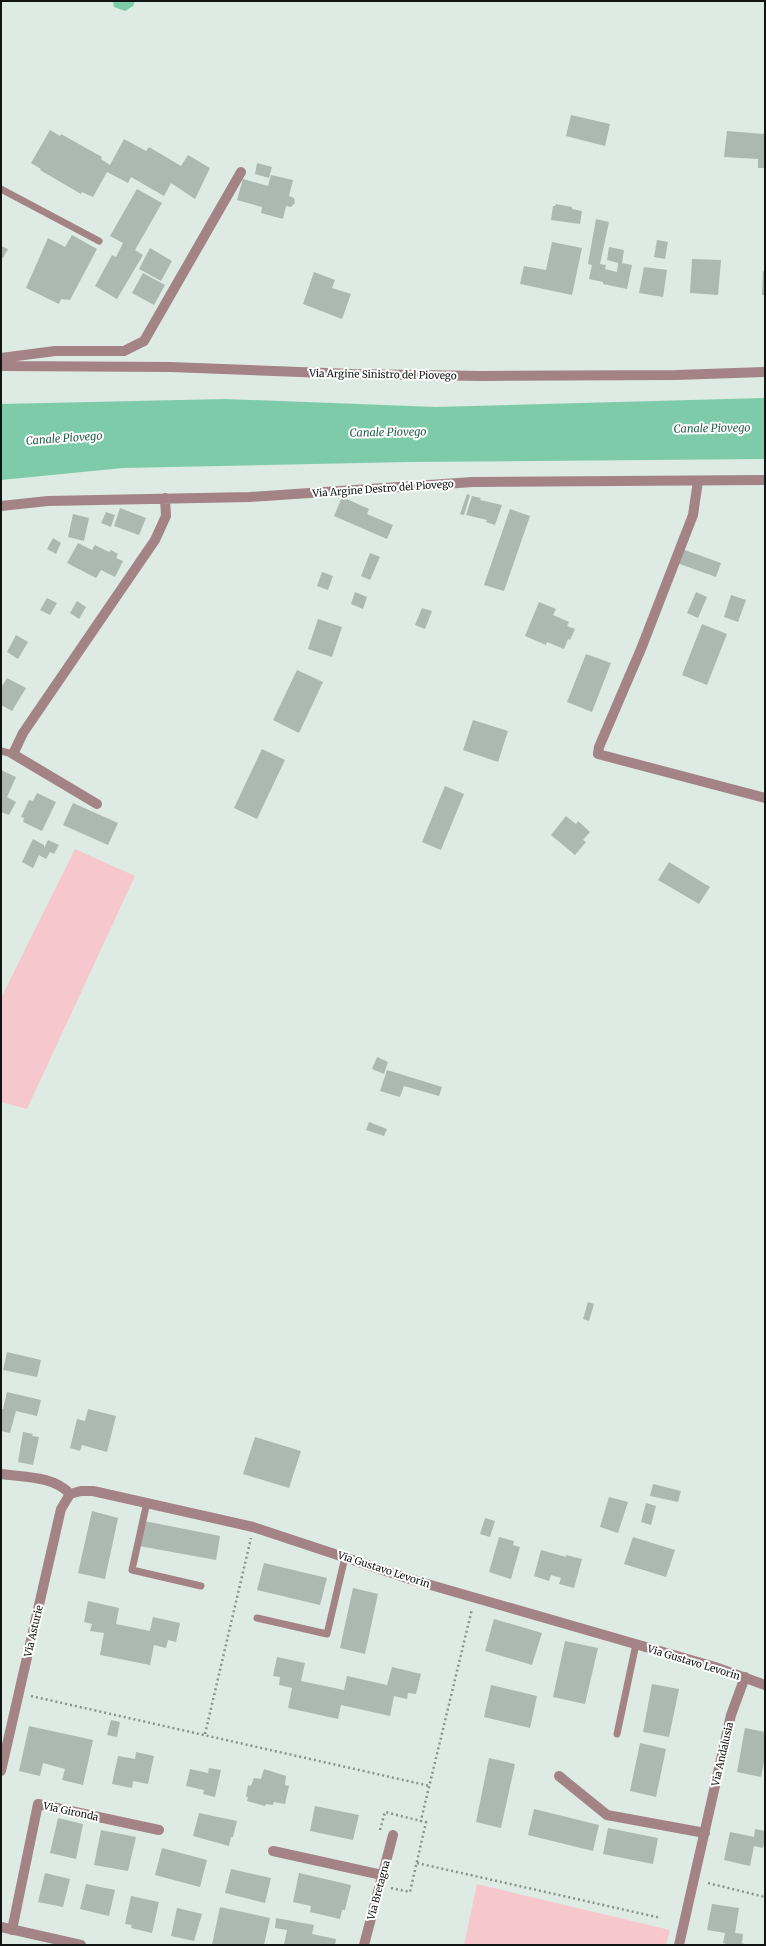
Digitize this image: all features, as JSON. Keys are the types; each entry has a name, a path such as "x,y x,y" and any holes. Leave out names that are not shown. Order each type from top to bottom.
{"street":[{"path":"1,358 55,351 124,351 144,341 241,172"},
{"name":"Via Argine Sinistro del Piovego","path":"1,366 170,367 352,374 467,375 676,375 765,372"},
{"name":"Via Argine Destro del Piovego","path":"1,506 48,500 250,497 473,482 765,480"},
{"path":"698,481 693,515 641,649 599,747 598,754 765,798"},
{"path":"97,804 13,754 23,733 155,540 166,516 165,498"},
{"path":"1,1474 48,1481 65,1488 70,1494"},
{"name":"Via Gustavo Levorin","path":"70,1494 81,1491 93,1491 254,1527 410,1579 636,1644 765,1685"},
{"name":"Via Asturie","path":"1,1771 58,1519 65,1501 70,1494"},
{"name":"Via Andalusia","path":"679,1945 733,1709 745,1678"},
{"path":"559,1776 607,1814 705,1832"},
{"name":"Via Gironda","path":"12,1930 38,1804 159,1830"},
{"name":"Via Bretagna","path":"364,1945 392,1835"},
{"path":"273,1851 382,1875"},
{"path":"1,1927 81,1945"}],"lane":[{"path":"1,189 99,241"},
{"path":"1,751 13,754"},
{"path":"147,1502 132,1570 201,1586"},
{"path":"258,1618 327,1634 345,1557"},
{"path":"617,1734 636,1644"}],"path":[{"path":"205,1734 252,1534"},
{"path":"421,1821 472,1607 468,1606"},
{"path":"19,1693 430,1786"},
{"path":"379,1835 385,1812 426,1822 410,1892 379,1886"},
{"path":"417,1863 661,1918"},
{"path":"708,1883 765,1897"}],"shaded area":[{"path":"75,849 135,876 27,1109 1,1102 1,998"},
{"path":"477,1884 670,1930 666,1945 464,1945"}],"water":[{"path":"113,1 135,1 133,6 125,11 114,7"},
{"name":"Canale Piovego","path":"765,398 765,459 408,462 123,468 1,480 1,404 225,399 436,407"}],"building":[{"path":"571,115 610,124 605,146 566,136"},
{"path":"50,130 60,136 61,134 102,157 101,159 110,165 124,139 146,151 149,147 181,166 188,155 210,168 195,199 171,183 164,196 131,177 128,183 107,172 93,197 82,192 81,194 40,170 41,169 31,163"},
{"path":"727,131 765,134 765,168 758,168 758,159 724,157"},
{"path":"257,163 272,167 269,178 255,174"},
{"path":"271,175 293,180 289,196 294,198 295,203 291,207 286,206 283,219 261,213 262,207 237,200 243,179 268,186"},
{"path":"137,189 162,203 135,250 143,255 117,299 95,286 112,255 116,257 123,243 110,236"},
{"path":"556,204 572,207 572,209 582,211 580,224 551,220 553,206"},
{"path":"596,219 609,222 600,264 606,265 605,269 617,272 618,263 607,260 609,247 624,250 622,263 632,265 627,289 603,284 603,282 589,279 592,265 588,264"},
{"path":"72,235 97,249 70,300 61,299 59,304 26,288 48,238 65,247"},
{"path":"657,240 668,242 665,259 654,257"},
{"path":"552,242 582,248 572,295 520,284 524,266 546,270"},
{"path":"1,246 8,249 3,258 1,257"},
{"path":"150,248 172,261 161,281 139,269"},
{"path":"692,259 721,260 718,295 690,293"},
{"path":"644,267 667,270 663,297 639,293"},
{"path":"763,271 765,271 765,295 762,295"},
{"path":"314,272 335,280 332,288 351,294 342,319 303,304"},
{"path":"143,273 165,285 154,305 132,293"},
{"path":"467,494 470,495 464,515 460,514"},
{"path":"472,496 481,498 480,500 502,505 495,525 486,522 487,520 466,515"},
{"path":"342,497 369,509 367,514 393,525 387,539 334,516"},
{"path":"120,508 146,518 139,535 114,526"},
{"path":"510,509 530,516 504,591 484,585"},
{"path":"106,512 115,515 111,527 101,523"},
{"path":"73,514 89,518 84,541 68,537"},
{"path":"53,538 61,543 56,554 47,549"},
{"path":"78,543 92,550 95,545 109,552 111,550 118,554 116,558 123,561 115,577 101,570 96,578 67,563"},
{"path":"682,549 721,563 716,577 677,563"},
{"path":"370,553 380,557 370,580 361,576"},
{"path":"322,572 333,576 328,590 317,586"},
{"path":"355,592 367,597 363,609 351,604"},
{"path":"696,592 707,597 698,618 687,613"},
{"path":"731,595 746,600 738,622 724,617"},
{"path":"47,598 57,603 50,615 40,610"},
{"path":"77,601 86,607 79,619 70,613"},
{"path":"539,602 556,609 553,615 569,622 567,626 575,629 570,640 568,639 564,649 547,642 546,645 525,636"},
{"path":"422,608 432,611 425,629 415,625"},
{"path":"318,619 342,627 332,657 308,649"},
{"path":"702,624 727,634 707,685 682,675"},
{"path":"16,635 28,642 18,659 7,652"},
{"path":"586,654 611,663 592,712 567,702"},
{"path":"297,670 323,682 299,733 273,720"},
{"path":"7,678 26,688 12,711 1,705 1,688"},
{"path":"473,720 508,731 498,762 463,750"},
{"path":"262,749 285,760 257,819 234,808"},
{"path":"1,770 16,777 7,797 16,802 9,815 1,812"},
{"path":"445,786 464,794 441,850 422,842"},
{"path":"37,793 56,802 42,831 23,822 24,818 21,817 29,800 33,801"},
{"path":"73,803 118,823 108,845 63,825"},
{"path":"566,816 576,824 578,821 590,832 583,840 586,842 575,855 551,835"},
{"path":"33,839 44,845 44,848 48,840 59,845 54,854 50,852 46,859 39,855 33,868 22,862"},
{"path":"669,862 710,887 699,904 658,880"},
{"path":"377,1057 388,1062 384,1074 372,1069"},
{"path":"387,1070 442,1087 439,1096 404,1086 400,1097 380,1091"},
{"path":"369,1122 387,1129 384,1136 366,1130"},
{"path":"588,1302 594,1304 589,1321 583,1319"},
{"path":"7,1352 41,1360 37,1377 3,1370"},
{"path":"7,1392 41,1400 37,1416 16,1411 10,1433 1,1431 1,1409 3,1409"},
{"path":"88,1409 116,1416 107,1452 82,1445 80,1451 70,1448 77,1419 85,1421"},
{"path":"23,1432 39,1437 33,1465 18,1462"},
{"path":"255,1437 301,1451 289,1488 243,1474"},
{"path":"653,1484 681,1491 678,1502 650,1496"},
{"path":"609,1497 628,1502 618,1533 600,1527"},
{"path":"646,1503 656,1506 651,1525 641,1522"},
{"path":"92,1511 118,1518 105,1579 78,1573"},
{"path":"485,1518 495,1521 490,1537 480,1534"},
{"path":"144,1521 220,1536 216,1560 139,1546"},
{"path":"499,1537 514,1541 513,1545 520,1547 511,1579 489,1572"},
{"path":"633,1537 675,1550 666,1577 624,1564"},
{"path":"541,1550 566,1557 566,1555 582,1559 574,1588 559,1584 561,1578 551,1575 549,1581 534,1576"},
{"path":"264,1563 327,1578 320,1605 257,1590"},
{"path":"353,1588 378,1594 365,1654 340,1648"},
{"path":"88,1601 119,1608 116,1624 150,1631 153,1617 180,1623 176,1642 168,1640 166,1648 154,1645 150,1665 100,1655 104,1633 90,1631 92,1624 84,1622"},
{"path":"494,1619 542,1633 532,1665 485,1651"},
{"path":"565,1641 598,1648 585,1704 553,1697"},
{"path":"277,1657 305,1663 301,1681 344,1690 347,1676 387,1685 392,1667 421,1674 416,1694 408,1693 407,1699 394,1696 390,1716 341,1705 338,1719 288,1708 292,1688 279,1685 280,1677 273,1676"},
{"path":"652,1684 679,1689 669,1737 643,1732"},
{"path":"491,1685 537,1696 530,1728 484,1717"},
{"path":"111,1720 120,1722 117,1737 107,1735"},
{"path":"29,1726 93,1740 83,1785 62,1780 65,1769 43,1763 40,1776 19,1771"},
{"path":"745,1728 765,1732 765,1757 761,1777 737,1772"},
{"path":"640,1743 666,1749 656,1797 630,1791"},
{"path":"136,1752 154,1756 148,1784 133,1781 132,1788 112,1784 118,1756 135,1759"},
{"path":"489,1758 515,1764 501,1828 476,1822"},
{"path":"209,1768 221,1770 215,1797 203,1794 204,1790 186,1786 190,1769 208,1773"},
{"path":"264,1769 286,1776 285,1785 289,1786 285,1804 274,1802 273,1805 266,1804 265,1806 247,1801 248,1797 246,1797 248,1785 251,1786 254,1778 261,1779"},
{"path":"315,1806 359,1815 353,1840 310,1831"},
{"path":"534,1809 599,1825 593,1851 528,1835"},
{"path":"199,1813 237,1821 229,1846 193,1836"},
{"path":"58,1818 83,1824 76,1859 50,1853"},
{"path":"608,1828 658,1838 653,1864 603,1854"},
{"path":"755,1829 765,1831 765,1841 763,1848 754,1846 750,1866 724,1860 730,1832 754,1837"},
{"path":"101,1830 136,1837 128,1871 94,1865"},
{"path":"162,1848 207,1860 200,1887 155,1875"},
{"path":"231,1869 271,1878 265,1903 225,1893"},
{"path":"45,1873 70,1879 63,1907 38,1902"},
{"path":"299,1873 351,1885 345,1910 342,1910 340,1919 310,1912 311,1906 293,1902"},
{"path":"86,1884 115,1890 109,1916 80,1909"},
{"path":"131,1896 159,1902 152,1933 131,1928 132,1925 125,1924"},
{"path":"712,1904 739,1908 735,1933 743,1934 742,1943 746,1945 729,1945 723,1943 725,1933 707,1930"},
{"path":"220,1907 270,1918 264,1945 212,1945"},
{"path":"177,1908 202,1914 194,1941 171,1936"},
{"path":"276,1918 314,1925 312,1934 336,1939 335,1945 284,1945 287,1930 275,1928"}]}
